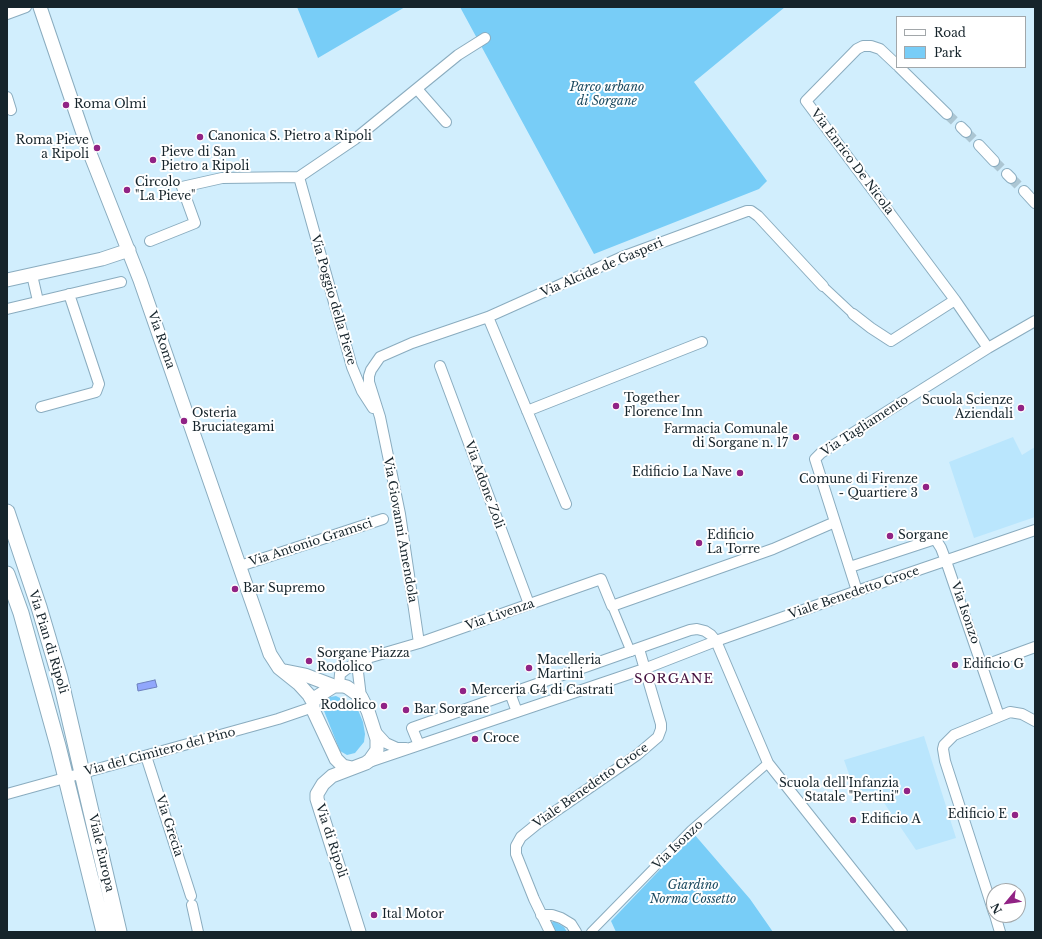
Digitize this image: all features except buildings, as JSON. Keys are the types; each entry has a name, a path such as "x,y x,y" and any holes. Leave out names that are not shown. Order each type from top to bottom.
{"main road":[{"name":"Via Pian di Ripoli","path":"7,512 39,607 60,678 82,773"},
{"name":"Via Pian di Ripoli","path":"7,574 21,613 66,778"},
{"name":"Viale Europa","path":"82,773 119,932"},
{"name":"Viale Europa","path":"66,778 104,932"}],"street":[{"path":"7,14 26,7"},
{"name":"Via Roma","path":"40,7 89,151 129,250 270,654 276,664 309,695 313,705"},
{"path":"150,241 195,223 182,188 222,178 299,177 355,139 458,55 486,38"},
{"name":"Via Enrico De Nicola","path":"896,64 880,49 871,46 863,46 806,101 988,348"},
{"name":"Via Enrico De Nicola","path":"900,68 947,114"},
{"path":"417,88 446,122"},
{"path":"7,97 11,110"},
{"path":"979,145 994,161"},
{"name":"Via Poggio della Pieve","path":"299,177 354,372 362,391 380,417"},
{"path":"1024,191 1035,203"},
{"name":"Via Alcide de Gasperi","path":"380,417 371,391 369,376 374,364 380,357 412,343 488,317 622,257 747,211 751,211 758,216 823,286 853,314"},
{"path":"7,280 102,259 129,250"},
{"path":"32,275 38,301"},
{"path":"7,308 121,282"},
{"path":"41,407 96,392 99,384 69,294"},
{"path":"853,314 891,341 954,300"},
{"path":"488,317 566,504"},
{"name":"Via Tagliamento","path":"857,591 815,459 821,453 988,348 1035,321"},
{"path":"527,411 702,342"},
{"name":"Via Adone Zoli","path":"440,366 529,604"},
{"name":"Via Giovanni Amendola","path":"380,417 400,514 419,643"},
{"name":"Via Antonio Gramsci","path":"240,566 383,519"},
{"path":"612,606 774,549 835,522"},
{"name":"Viale Benedetto Croce","path":"366,763 644,670 716,642 857,591 1035,530"},
{"path":"850,567 932,540 936,540 939,544 946,560"},
{"name":"Via Isonzo","path":"946,560 999,716"},
{"name":"Via Livenza","path":"337,686 340,674 354,664 371,657 419,643 601,579 612,606 634,651"},
{"path":"415,747 412,728 696,629 709,633 716,642 768,763 902,932"},
{"path":"983,666 1035,647"},
{"name":"Viale Benedetto Croce","path":"550,932 534,899 516,854 516,846 521,837 537,824 637,756 655,741 660,734 661,724 644,670 634,651"},
{"path":"337,686 324,691 313,705 314,712 336,759 343,766 352,768 366,763 374,755 378,746 362,697 358,672 359,668 371,657"},
{"path":"283,671 305,675 352,690 362,697"},
{"path":"510,693 517,712"},
{"name":"Via del Cimitero del Pino","path":"7,794 278,719 313,705"},
{"path":"986,889 945,761 943,749 944,745 954,735 1010,712 1022,714 1035,721"},
{"name":"Viale Benedetto Croce","path":"374,730 386,743 392,746 403,748 415,747"},
{"name":"Via Grecia","path":"146,756 192,900 198,932"},
{"name":"Via Isonzo","path":"592,932 691,830 768,763"},
{"name":"Via di Ripoli","path":"352,768 336,774 326,780 320,787 317,798 360,932"},
{"name":"Viale Benedetto Croce","path":"534,899 552,915 567,921 576,932"},
{"name":"Viale Benedetto Croce","path":"541,915 552,915"}],"shaded area":[{"path":"1013,437 1022,455 1035,447 1035,517 974,538 949,462"},
{"path":"155,680 157,687 138,691 137,684"},
{"path":"924,736 956,838 916,850 876,791 855,791 844,760"}],"green space":[{"path":"297,7 405,7 318,58"},
{"name":"Parco urbano di Sorgane","path":"460,7 785,7 694,82 767,181 759,189 594,254"},
{"path":"336,696 352,704 358,710 363,722 365,734 364,742 355,753 347,755 340,751 324,711 325,701 330,697"},
{"name":"Giardino Norma Cossetto","path":"694,834 750,899 773,932 616,932 611,921"},
{"path":"554,921 564,927 567,932 554,932 551,923"}],"tunnel":[{"path":"947,114 961,127"},
{"path":"966,132 979,145"},
{"path":"994,161 1007,174"},
{"path":"1011,178 1024,191"}],"place":[{"name":"Roma Olmi","path":"66,105"},
{"name":"Canonica S. Pietro a Ripoli","path":"200,137"},
{"name":"Roma Pieve a Ripoli","path":"97,148"},
{"name":"Pieve di San Pietro a Ripoli","path":"153,160"},
{"name":"Circolo \"La Pieve\"","path":"127,190"},
{"name":"Together Florence Inn","path":"616,406"},
{"name":"Scuola Scienze Aziendali","path":"1021,408"},
{"name":"Osteria Bruciategami","path":"184,421"},
{"name":"Farmacia Comunale di Sorgane n. 17","path":"796,437"},
{"name":"Edificio La Nave","path":"740,473"},
{"name":"Comune di Firenze - Quartiere 3","path":"926,487"},
{"name":"Sorgane","path":"890,536"},
{"name":"Edificio La Torre","path":"699,543"},
{"name":"Bar Supremo","path":"235,589"},
{"name":"Sorgane Piazza Rodolico","path":"309,661"},
{"name":"Edificio G","path":"955,665"},
{"name":"Macelleria Martini","path":"529,668"},
{"name":"Merceria G4 di Castrati","path":"463,691"},
{"name":"Rodolico","path":"384,706"},
{"name":"Bar Sorgane","path":"406,710"},
{"name":"Croce","path":"475,739"},
{"name":"Scuola dell'Infanzia Statale \"Pertini\"","path":"907,791"},
{"name":"Edificio E","path":"1015,815"},
{"name":"Edificio A","path":"853,820"},
{"name":"Ital Motor","path":"374,915"}],"district":[{"name":"SORGANE","path":"674,679"}]}
